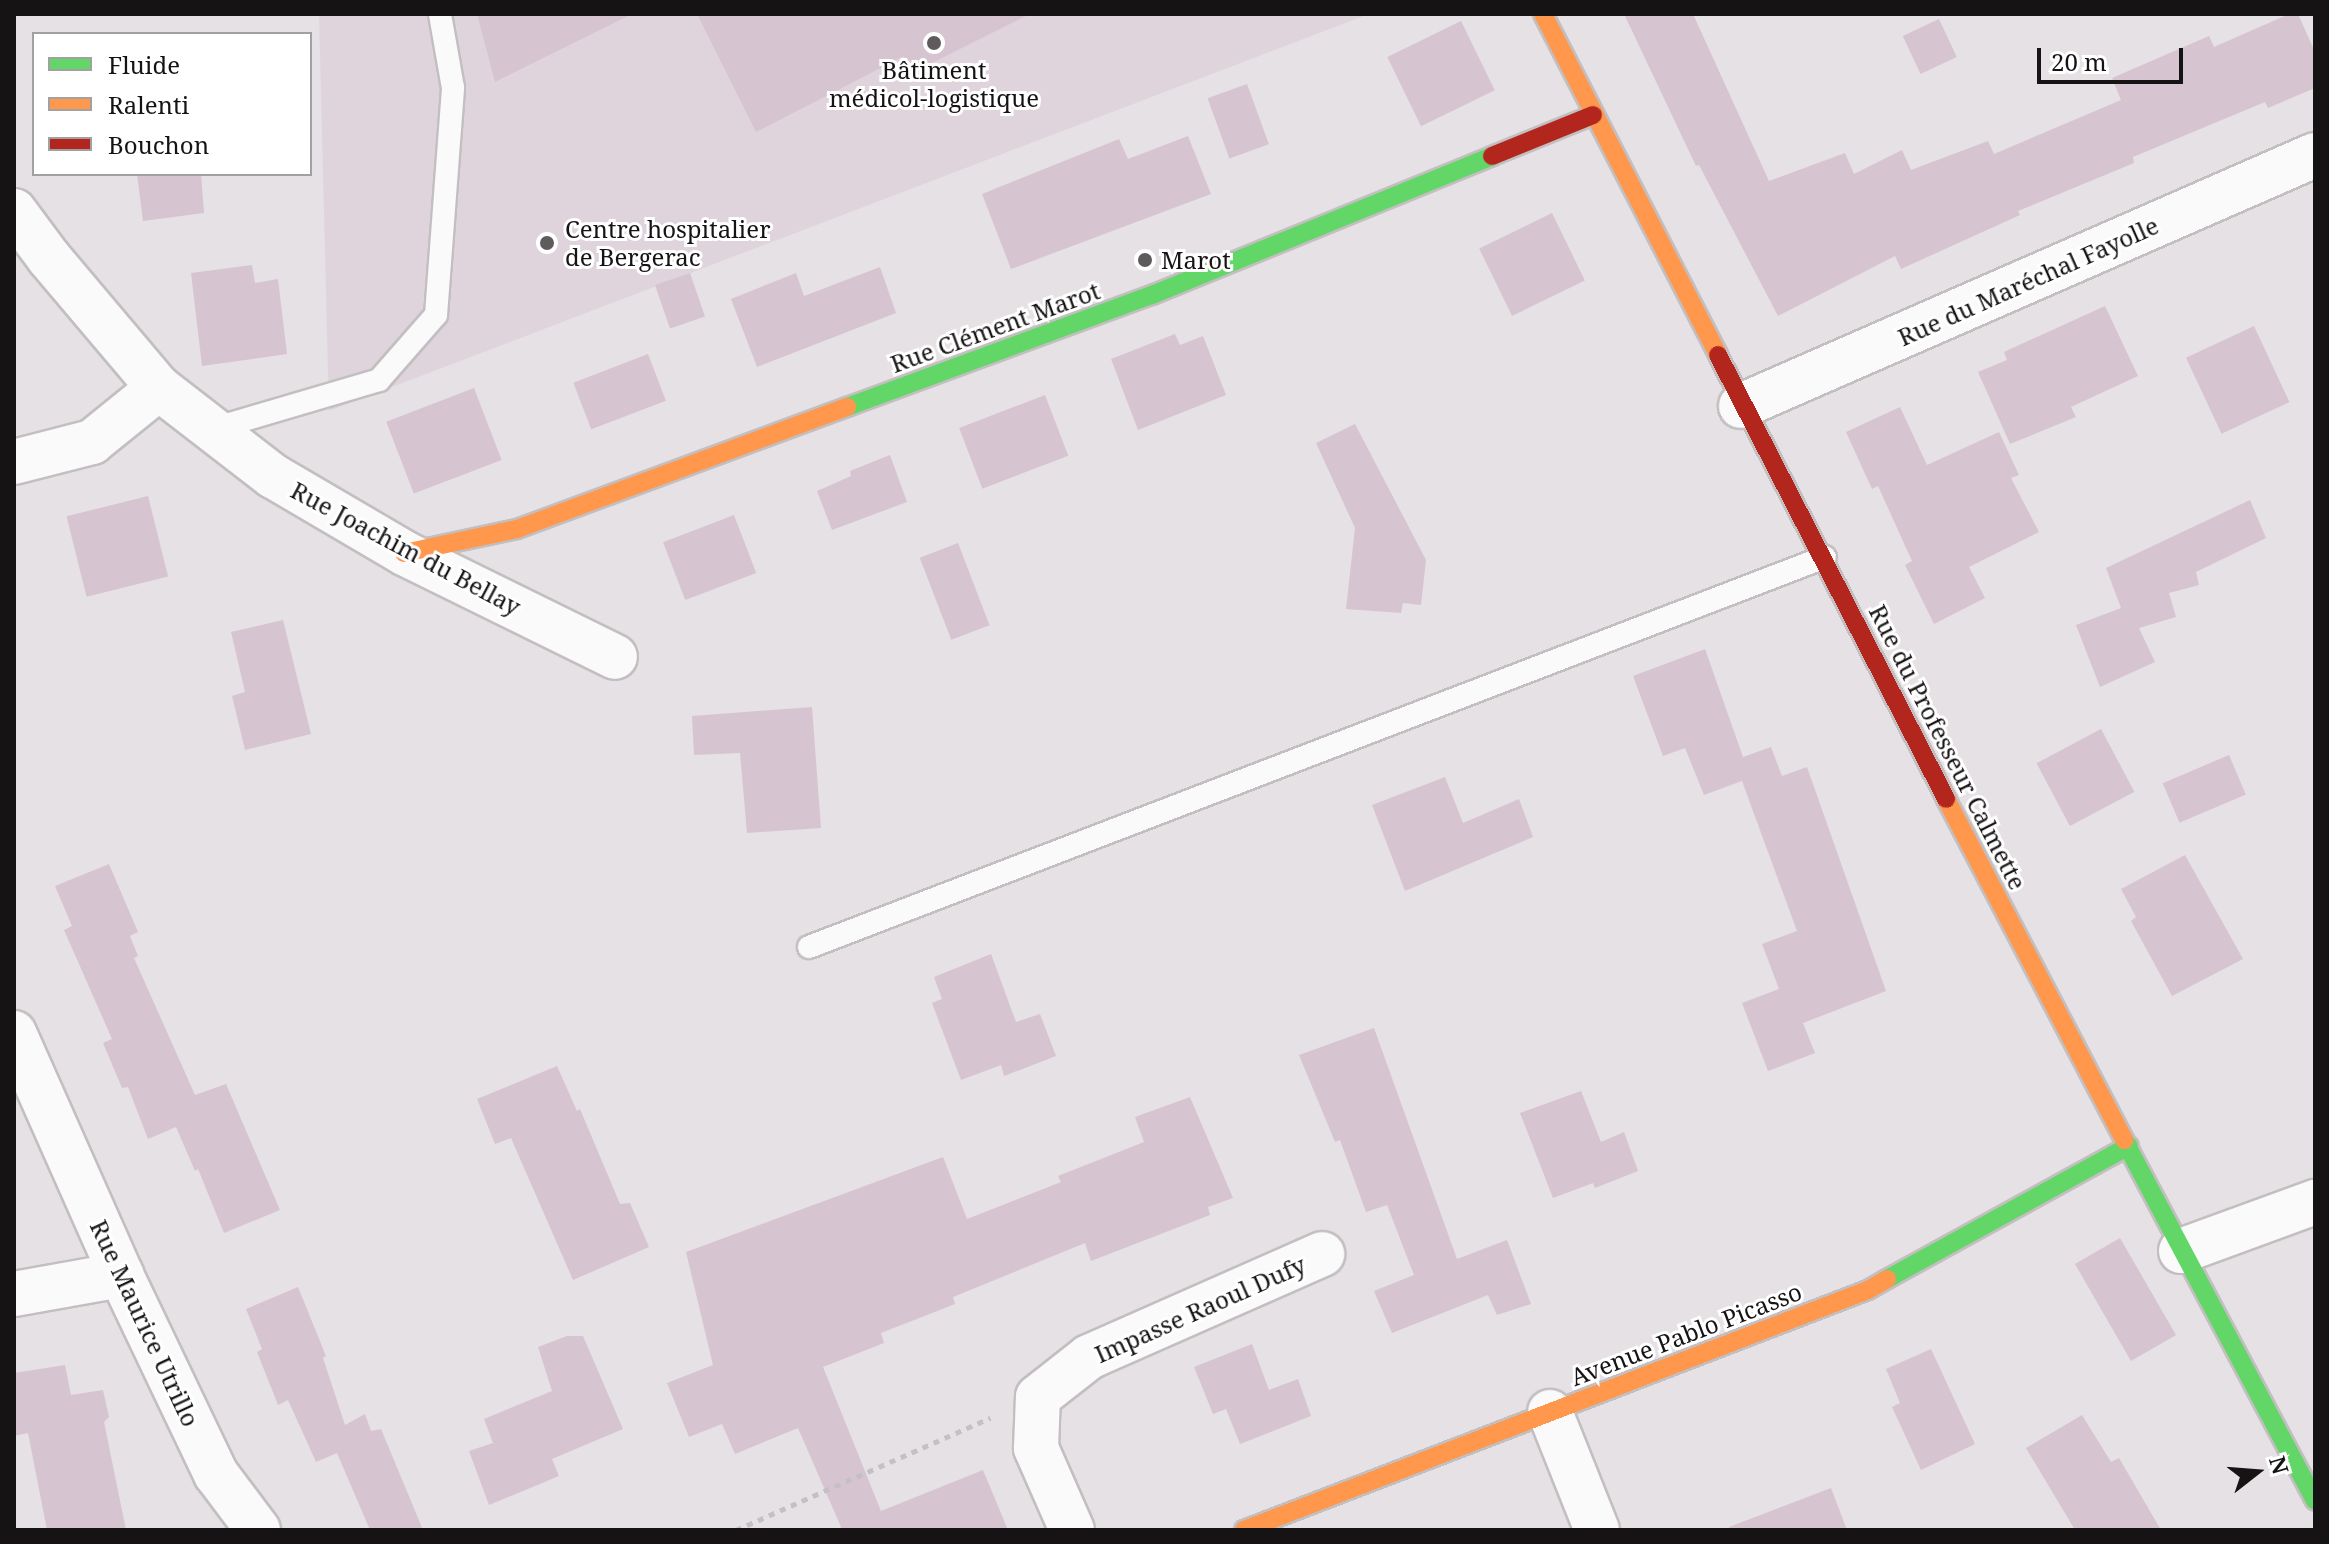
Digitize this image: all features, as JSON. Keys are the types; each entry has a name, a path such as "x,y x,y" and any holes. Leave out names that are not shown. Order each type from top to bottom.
{"street":[{"name":"Rue du Professeur Calmette","path":"1543,14 1741,406 1825,557 2052,1005 2315,1500"},
{"name":"Rue Clément Marot","path":"404,553 517,529 546,519 1152,295 1593,115"},
{"name":"Rue du Maréchal Fayolle","path":"1741,406 2315,155"},
{"name":"Rue Joachim du Bellay","path":"14,211 49,258 159,388 273,476 404,553 615,657"},
{"path":"14,462 92,442 159,388"},
{"name":"Rue Maurice Utrillo","path":"14,1033 30,1110 121,1275 216,1474 258,1530"},
{"name":"Avenue Pablo Picasso","path":"1244,1530 1868,1290 2129,1146"},
{"path":"2181,1251 2315,1202"},
{"name":"Impasse Raoul Dufy","path":"1038,1397 1089,1357 1322,1254"},
{"path":"14,1294 121,1275"},
{"path":"1038,1397 1036,1448 1072,1530"},
{"path":"1550,1412 1597,1530"}],"lane":[{"path":"213,429 379,380 436,315 453,88 440,14"},
{"path":"809,947 1825,557"}],"path":[{"path":"736,1530 1038,1397"}],"shaded area":[{"name":"Centre hospitalier de Bergerac","path":"319,14 1369,14 329,411"}],"building":[{"path":"477,14 632,14 495,82"},
{"path":"697,14 1030,14 912,73 904,56 756,132"},
{"path":"1624,14 1693,14 1769,181 1845,153 1854,174 1902,150 1911,170 1988,141 1994,154 2121,100 2112,78 2209,36 2214,47 2289,14 2298,14 2315,52 2315,88 2268,108 2265,102 2133,157 2134,163 2018,211 2020,215 1901,269 1895,256 1778,316 1699,165 1696,166"},
{"path":"1939,19 1957,57 1920,74 1903,36"},
{"path":"1461,21 1495,90 1421,126 1387,57"},
{"path":"1247,84 1269,144 1229,159 1208,98"},
{"path":"1188,136 1211,194 1011,269 982,194 1119,139 1128,159"},
{"path":"137,176 201,176 204,213 143,221"},
{"path":"1552,213 1585,280 1512,316 1479,249"},
{"path":"252,265 255,283 278,279 287,354 202,366 191,273"},
{"path":"880,267 896,313 757,367 731,299 796,273 804,296"},
{"path":"690,273 705,316 670,329 655,285"},
{"path":"2105,306 2138,376 2071,407 2076,417 2010,444 1978,372 2007,360 2004,352"},
{"path":"2254,326 2289,402 2222,434 2186,358"},
{"path":"1175,334 1180,345 1203,336 1226,395 1138,430 1111,359"},
{"path":"648,354 666,401 591,429 573,383"},
{"path":"474,388 502,460 414,494 386,422"},
{"path":"1045,395 1068,456 982,489 959,428"},
{"path":"1900,407 1927,465 1999,432 2019,475 2011,478 2039,532 1969,567 1985,598 1934,624 1905,565 1912,561 1878,486 1872,489 1846,432"},
{"path":"1355,424 1426,560 1421,605 1403,603 1401,613 1346,609 1355,528 1316,443"},
{"path":"890,455 907,502 832,530 817,491 851,476 850,471"},
{"path":"148,496 168,577 87,597 66,516"},
{"path":"2250,500 2266,538 2196,572 2199,585 2169,593 2176,617 2139,628 2155,662 2100,687 2076,625 2121,608 2106,568"},
{"path":"734,515 756,573 685,600 663,542"},
{"path":"958,543 990,625 951,640 920,558"},
{"path":"283,620 311,734 245,750 232,696 245,692 231,632"},
{"path":"1705,649 1743,757 1771,747 1782,776 1807,767 1886,991 1803,1023 1815,1053 1768,1071 1742,1003 1779,989 1762,944 1797,931 1742,781 1704,795 1685,748 1663,756 1633,676"},
{"path":"812,707 821,828 747,833 740,753 694,755 692,716"},
{"path":"2101,729 2134,792 2070,826 2037,763"},
{"path":"2229,755 2246,795 2180,823 2163,783"},
{"path":"1445,777 1463,823 1519,799 1533,837 1405,891 1372,805"},
{"path":"2185,855 2243,959 2172,996 2131,921 2136,917 2121,889"},
{"path":"109,864 138,932 130,936 138,956 134,958 195,1095 226,1084 280,1210 224,1233 198,1169 195,1171 176,1127 148,1139 128,1087 122,1088 103,1043 112,1039 64,930 72,926 55,886"},
{"path":"991,954 1016,1022 1040,1014 1056,1056 1004,1076 1001,1065 961,1080 932,1003 942,999 934,977"},
{"path":"1374,1028 1457,1259 1507,1240 1531,1304 1497,1315 1488,1295 1392,1333 1374,1291 1414,1275 1387,1205 1366,1212 1340,1140 1335,1142 1299,1055"},
{"path":"557,1066 577,1111 580,1109 620,1204 630,1203 649,1247 573,1280 511,1138 495,1144 477,1099"},
{"path":"1581,1091 1601,1142 1624,1132 1638,1171 1595,1188 1593,1183 1553,1198 1520,1113"},
{"path":"1190,1097 1233,1198 1208,1207 1210,1215 1091,1261 1085,1243 953,1297 955,1304 881,1333 884,1343 823,1367 881,1511 983,1470 1008,1530 838,1530 841,1527 798,1428 735,1454 722,1424 689,1437 667,1383 713,1365 686,1252 943,1157 967,1219 1061,1182 1058,1176 1144,1142 1135,1117"},
{"path":"2120,1238 2176,1335 2131,1361 2075,1264"},
{"path":"298,1287 326,1356 323,1358 345,1425 365,1414 371,1431 381,1429 423,1530 370,1530 337,1453 316,1462 288,1400 278,1405 257,1352 262,1349 246,1309"},
{"path":"567,1336 583,1336 623,1429 552,1459 559,1476 489,1505 469,1451 493,1443 484,1419 552,1391 538,1347"},
{"path":"1252,1344 1269,1390 1298,1379 1311,1416 1240,1444 1226,1409 1213,1414 1194,1367"},
{"path":"1931,1349 1975,1444 1921,1470 1892,1407 1900,1403 1886,1369"},
{"path":"65,1365 71,1395 103,1390 109,1417 104,1422 126,1530 47,1530 28,1433 14,1436 14,1373"},
{"path":"2082,1415 2111,1462 2119,1458 2161,1530 2075,1530 2026,1448"},
{"path":"1831,1488 1847,1530 1730,1530 1729,1527"}],"traffic: fast":[{"path":"847,407 1152,295 1492,156"},
{"path":"2124,1140 2315,1500"},
{"path":"1887,1279 2129,1146"}],"traffic: slow":[{"path":"1543,14 1718,355"},
{"path":"404,553 517,529 847,407"},
{"path":"1946,799 2124,1140"},
{"path":"1244,1530 1868,1290 1887,1279"}],"traffic: jam":[{"path":"1492,156 1593,115"},
{"path":"1718,355 1946,799"}],"place":[{"name":"Bâtiment médicol-logistique","path":"934,43"},
{"name":"Centre hospitalier de Bergerac","path":"547,243"},
{"name":"Marot","path":"1145,260"}]}
